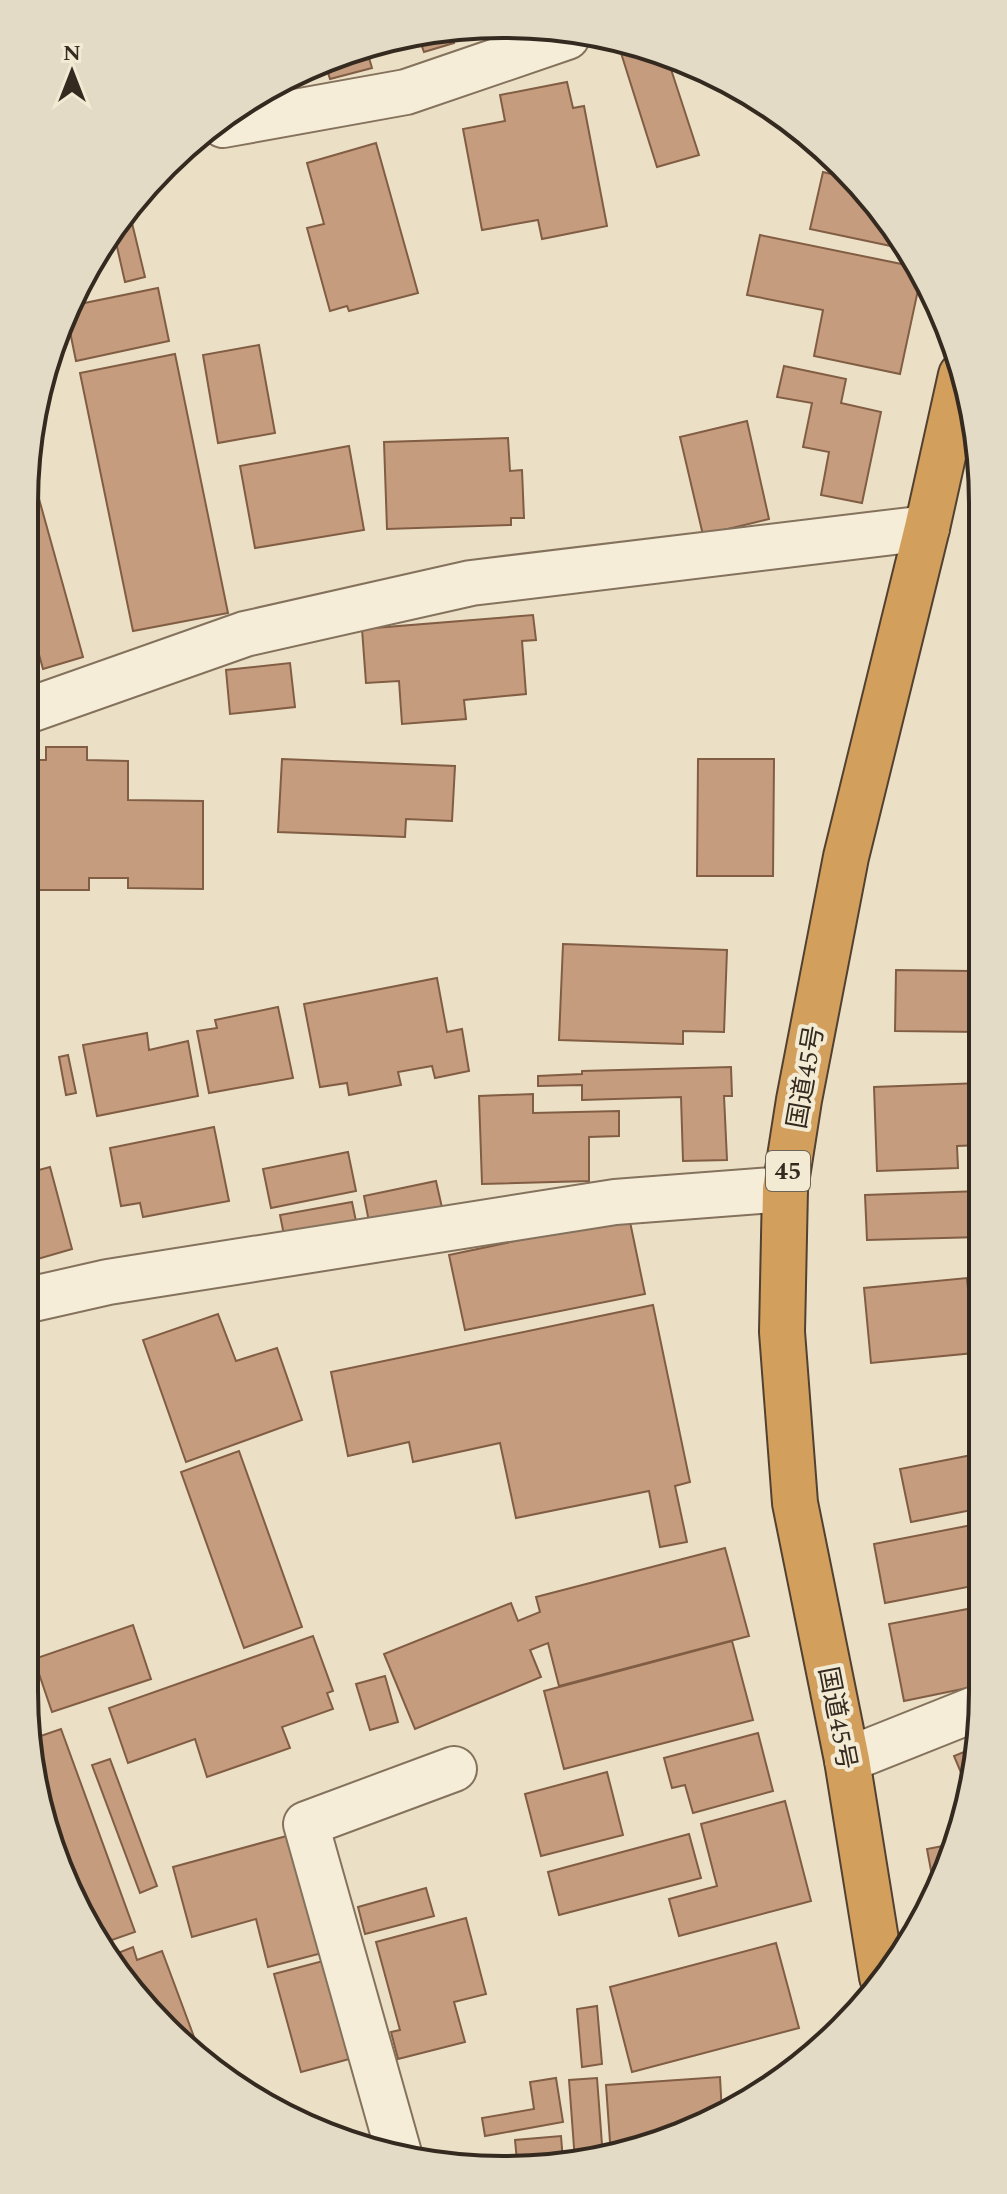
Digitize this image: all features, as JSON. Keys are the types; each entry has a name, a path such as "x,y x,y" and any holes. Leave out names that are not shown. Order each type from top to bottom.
{"highway":[{"name":"国道45号","path":"880,1964 847,1760 795,1503 782,1332 785,1189 846,857 956,397"}],"street":[{"path":"236,123 406,92 555,41"},
{"path":"38,707 245,634 471,583 927,528"},
{"path":"38,1298 108,1282 615,1202 785,1189"},
{"path":"847,1760 968,1712"},
{"path":"396,2143 306,1824 454,1769"}],"building":[{"path":"454,41 454,43 424,52 422,46"},
{"path":"621,53 671,69 699,155 657,167"},
{"path":"369,58 372,68 330,79 328,72"},
{"path":"567,82 573,108 584,106 607,226 542,239 538,220 482,230 463,129 505,121 500,95"},
{"path":"376,143 418,293 349,311 347,306 330,311 307,228 324,224 307,163"},
{"path":"823,172 834,175 892,246 810,229"},
{"path":"132,223 145,277 125,282 116,244"},
{"path":"760,235 903,264 918,292 900,374 814,356 823,310 747,295"},
{"path":"158,288 169,341 76,361 70,333 83,303"},
{"path":"259,345 275,433 218,443 203,355"},
{"path":"175,354 228,613 133,631 80,373"},
{"path":"784,366 846,379 841,403 881,412 862,503 821,495 829,452 803,447 812,403 777,397"},
{"path":"747,421 769,519 703,535 680,437"},
{"path":"508,438 510,471 522,470 524,518 511,518 511,525 387,529 384,442"},
{"path":"349,446 364,530 255,548 240,466"},
{"path":"38,496 83,657 43,669 38,651"},
{"path":"533,615 536,640 522,641 526,694 464,700 466,719 402,724 399,681 366,683 362,629"},
{"path":"290,663 295,707 230,714 226,670"},
{"path":"46,747 87,747 87,760 128,761 128,800 203,801 203,889 128,888 128,878 89,878 89,890 38,890 38,760 46,760"},
{"path":"282,759 455,766 452,821 406,819 405,837 278,832"},
{"path":"698,759 774,759 773,876 697,876"},
{"path":"563,944 727,950 724,1032 683,1031 683,1044 559,1040"},
{"path":"896,970 969,971 969,1032 895,1031"},
{"path":"437,978 447,1032 462,1029 469,1071 435,1078 432,1066 398,1072 401,1085 349,1095 347,1083 320,1087 304,1004"},
{"path":"278,1007 293,1078 209,1093 197,1031 217,1028 215,1020"},
{"path":"147,1033 149,1050 188,1041 198,1096 97,1116 83,1045"},
{"path":"68,1055 76,1093 66,1095 59,1057"},
{"path":"731,1067 732,1096 724,1096 727,1160 683,1161 681,1097 582,1100 582,1085 538,1086 538,1076 582,1074 582,1071"},
{"path":"969,1083 969,1146 957,1146 958,1168 877,1171 874,1087"},
{"path":"533,1094 533,1113 619,1111 619,1136 589,1137 589,1181 482,1184 479,1096"},
{"path":"214,1127 229,1201 143,1217 140,1203 121,1206 110,1148"},
{"path":"348,1152 356,1191 271,1208 263,1169"},
{"path":"50,1167 72,1249 38,1259 38,1170"},
{"path":"436,1181 443,1212 370,1227 364,1196"},
{"path":"969,1191 969,1237 867,1240 865,1195"},
{"path":"352,1202 357,1226 285,1240 280,1215"},
{"path":"629,1217 645,1294 465,1330 449,1255"},
{"path":"967,1278 969,1353 871,1363 864,1288"},
{"path":"653,1305 690,1482 675,1486 687,1542 660,1547 649,1491 516,1518 500,1443 413,1462 409,1442 348,1456 331,1372"},
{"path":"218,1314 236,1361 277,1348 302,1420 186,1462 143,1340"},
{"path":"239,1451 302,1627 244,1648 181,1472"},
{"path":"969,1456 969,1511 911,1522 900,1469"},
{"path":"969,1526 969,1587 885,1603 874,1544"},
{"path":"725,1548 749,1636 559,1686 548,1643 530,1650 541,1677 415,1729 384,1654 511,1603 518,1621 540,1612 536,1597"},
{"path":"969,1609 969,1688 904,1701 889,1624"},
{"path":"133,1625 151,1679 52,1712 38,1671 38,1658"},
{"path":"313,1636 333,1691 327,1693 333,1709 282,1727 290,1748 207,1777 195,1739 128,1763 109,1708"},
{"path":"732,1641 753,1720 564,1769 544,1691"},
{"path":"385,1676 398,1722 370,1730 356,1684"},
{"path":"61,1729 135,1932 111,1940 86,1896 73,1869 54,1811 41,1736"},
{"path":"758,1733 773,1791 693,1813 685,1785 672,1788 664,1758"},
{"path":"965,1752 961,1773 954,1756"},
{"path":"110,1759 157,1886 140,1893 92,1765"},
{"path":"607,1772 623,1835 541,1856 525,1794"},
{"path":"785,1801 811,1901 679,1936 669,1899 717,1886 701,1824"},
{"path":"294,1834 326,1952 268,1967 256,1919 192,1937 173,1867"},
{"path":"689,1834 701,1878 559,1915 548,1872"},
{"path":"942,1846 932,1874 927,1849"},
{"path":"426,1888 434,1916 365,1934 358,1907"},
{"path":"466,1918 486,1994 454,2002 465,2042 398,2059 391,2032 400,2030 376,1942"},
{"path":"776,1943 799,2028 632,2072 610,1987"},
{"path":"133,1947 137,1960 162,1951 194,2038 174,2020 119,1953"},
{"path":"327,1960 353,2058 301,2072 274,1974"},
{"path":"597,2006 602,2064 582,2067 577,2009"},
{"path":"720,2077 721,2102 682,2121 610,2143 606,2085"},
{"path":"556,2078 563,2122 485,2136 482,2118 534,2109 530,2082"},
{"path":"597,2078 602,2145 574,2150 569,2080"},
{"path":"561,2136 562,2152 516,2156 515,2140"}]}
